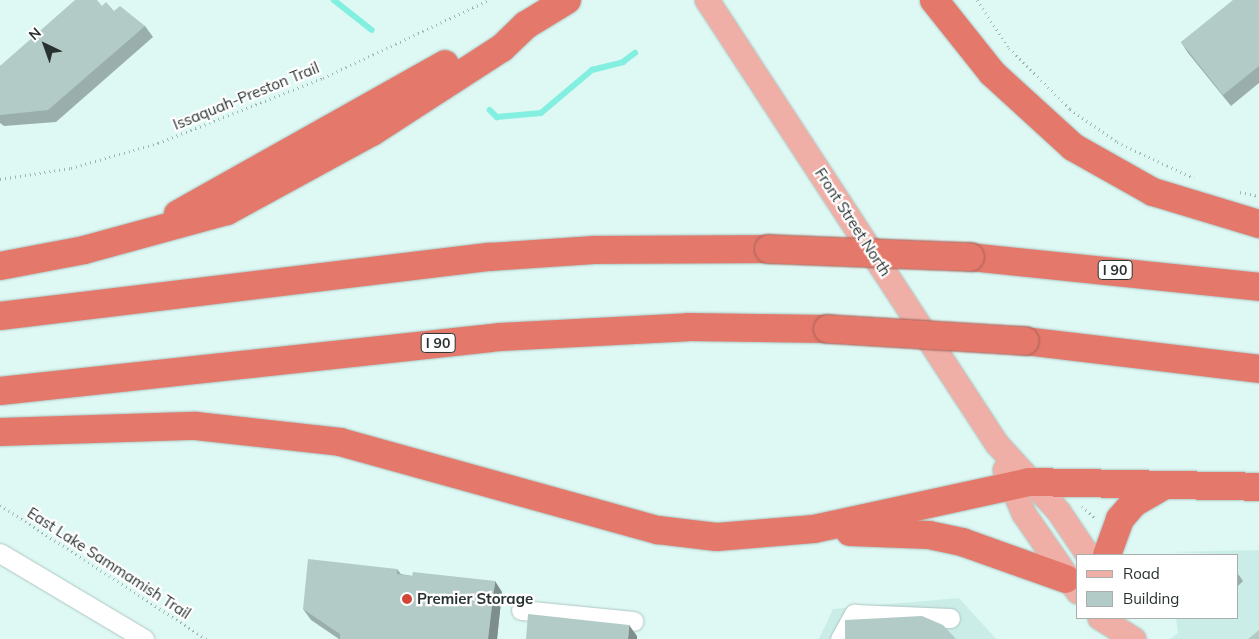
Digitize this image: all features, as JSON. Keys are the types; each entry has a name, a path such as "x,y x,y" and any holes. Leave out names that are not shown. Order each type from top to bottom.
{"highway":[{"path":"934,0 992,73 1074,147 1153,192 1259,224"},
{"path":"0,266 149,232 227,211 313,167 502,48 526,25 559,3"},
{"name":"I 90","path":"0,316 489,257 594,250 769,249 970,257 1259,287"},
{"name":"I 90","path":"0,391 500,337 688,327 828,330 1025,341 1259,369"},
{"path":"0,432 48,429 196,426 268,432 391,454 658,530 717,537 814,529 1020,485 1160,488 1259,487"},
{"path":"1107,554 1120,519 1160,488"},
{"path":"814,529 929,535 990,549 1072,585"}],"main road":[{"name":"Front Street North","path":"707,0 997,444 1072,585"},
{"name":"Front Street North","path":"1020,485 1059,512 1087,554"},
{"path":"1102,619 1131,631"}],"street":[{"path":"0,553 144,639"},
{"path":"521,610 632,621"},
{"path":"840,639 854,614 950,618"}],"path":[{"name":"Issaquah-Preston Trail","path":"0,179 71,168 158,143 323,78 489,0"},
{"path":"977,0 1009,48 1070,109 1117,142 1201,181"},
{"path":"1234,191 1259,196"},
{"path":"1075,498 1101,523"},
{"name":"East Lake Sammamish Trail","path":"0,505 206,639"}],"shaded area":[{"path":"1259,550 1259,639 1170,639 1178,633 1176,619 1239,619 1239,554 1171,552"},
{"path":"959,598 996,639 819,639 833,609"}],"building":[{"path":"75,0 97,0 102,6 106,2 114,11 120,6 145,26 48,110 0,115 0,66"},
{"path":"1233,0 1259,0 1259,66 1223,95 1181,42"},
{"name":"Premier Storage","path":"308,559 397,569 397,574 412,576 413,572 495,581 488,639 340,639 340,634 303,609"},
{"path":"528,614 629,625 628,639 526,639"},
{"path":"922,616 943,625 956,639 845,639 845,620"},
{"path":"1259,630 1259,639 1248,639"}],"waterway":[{"path":"334,0 372,30"},
{"path":"490,110 497,117 541,113 592,70 623,62 635,53"}],"place":[{"name":"Premier Storage","path":"407,599"}]}
